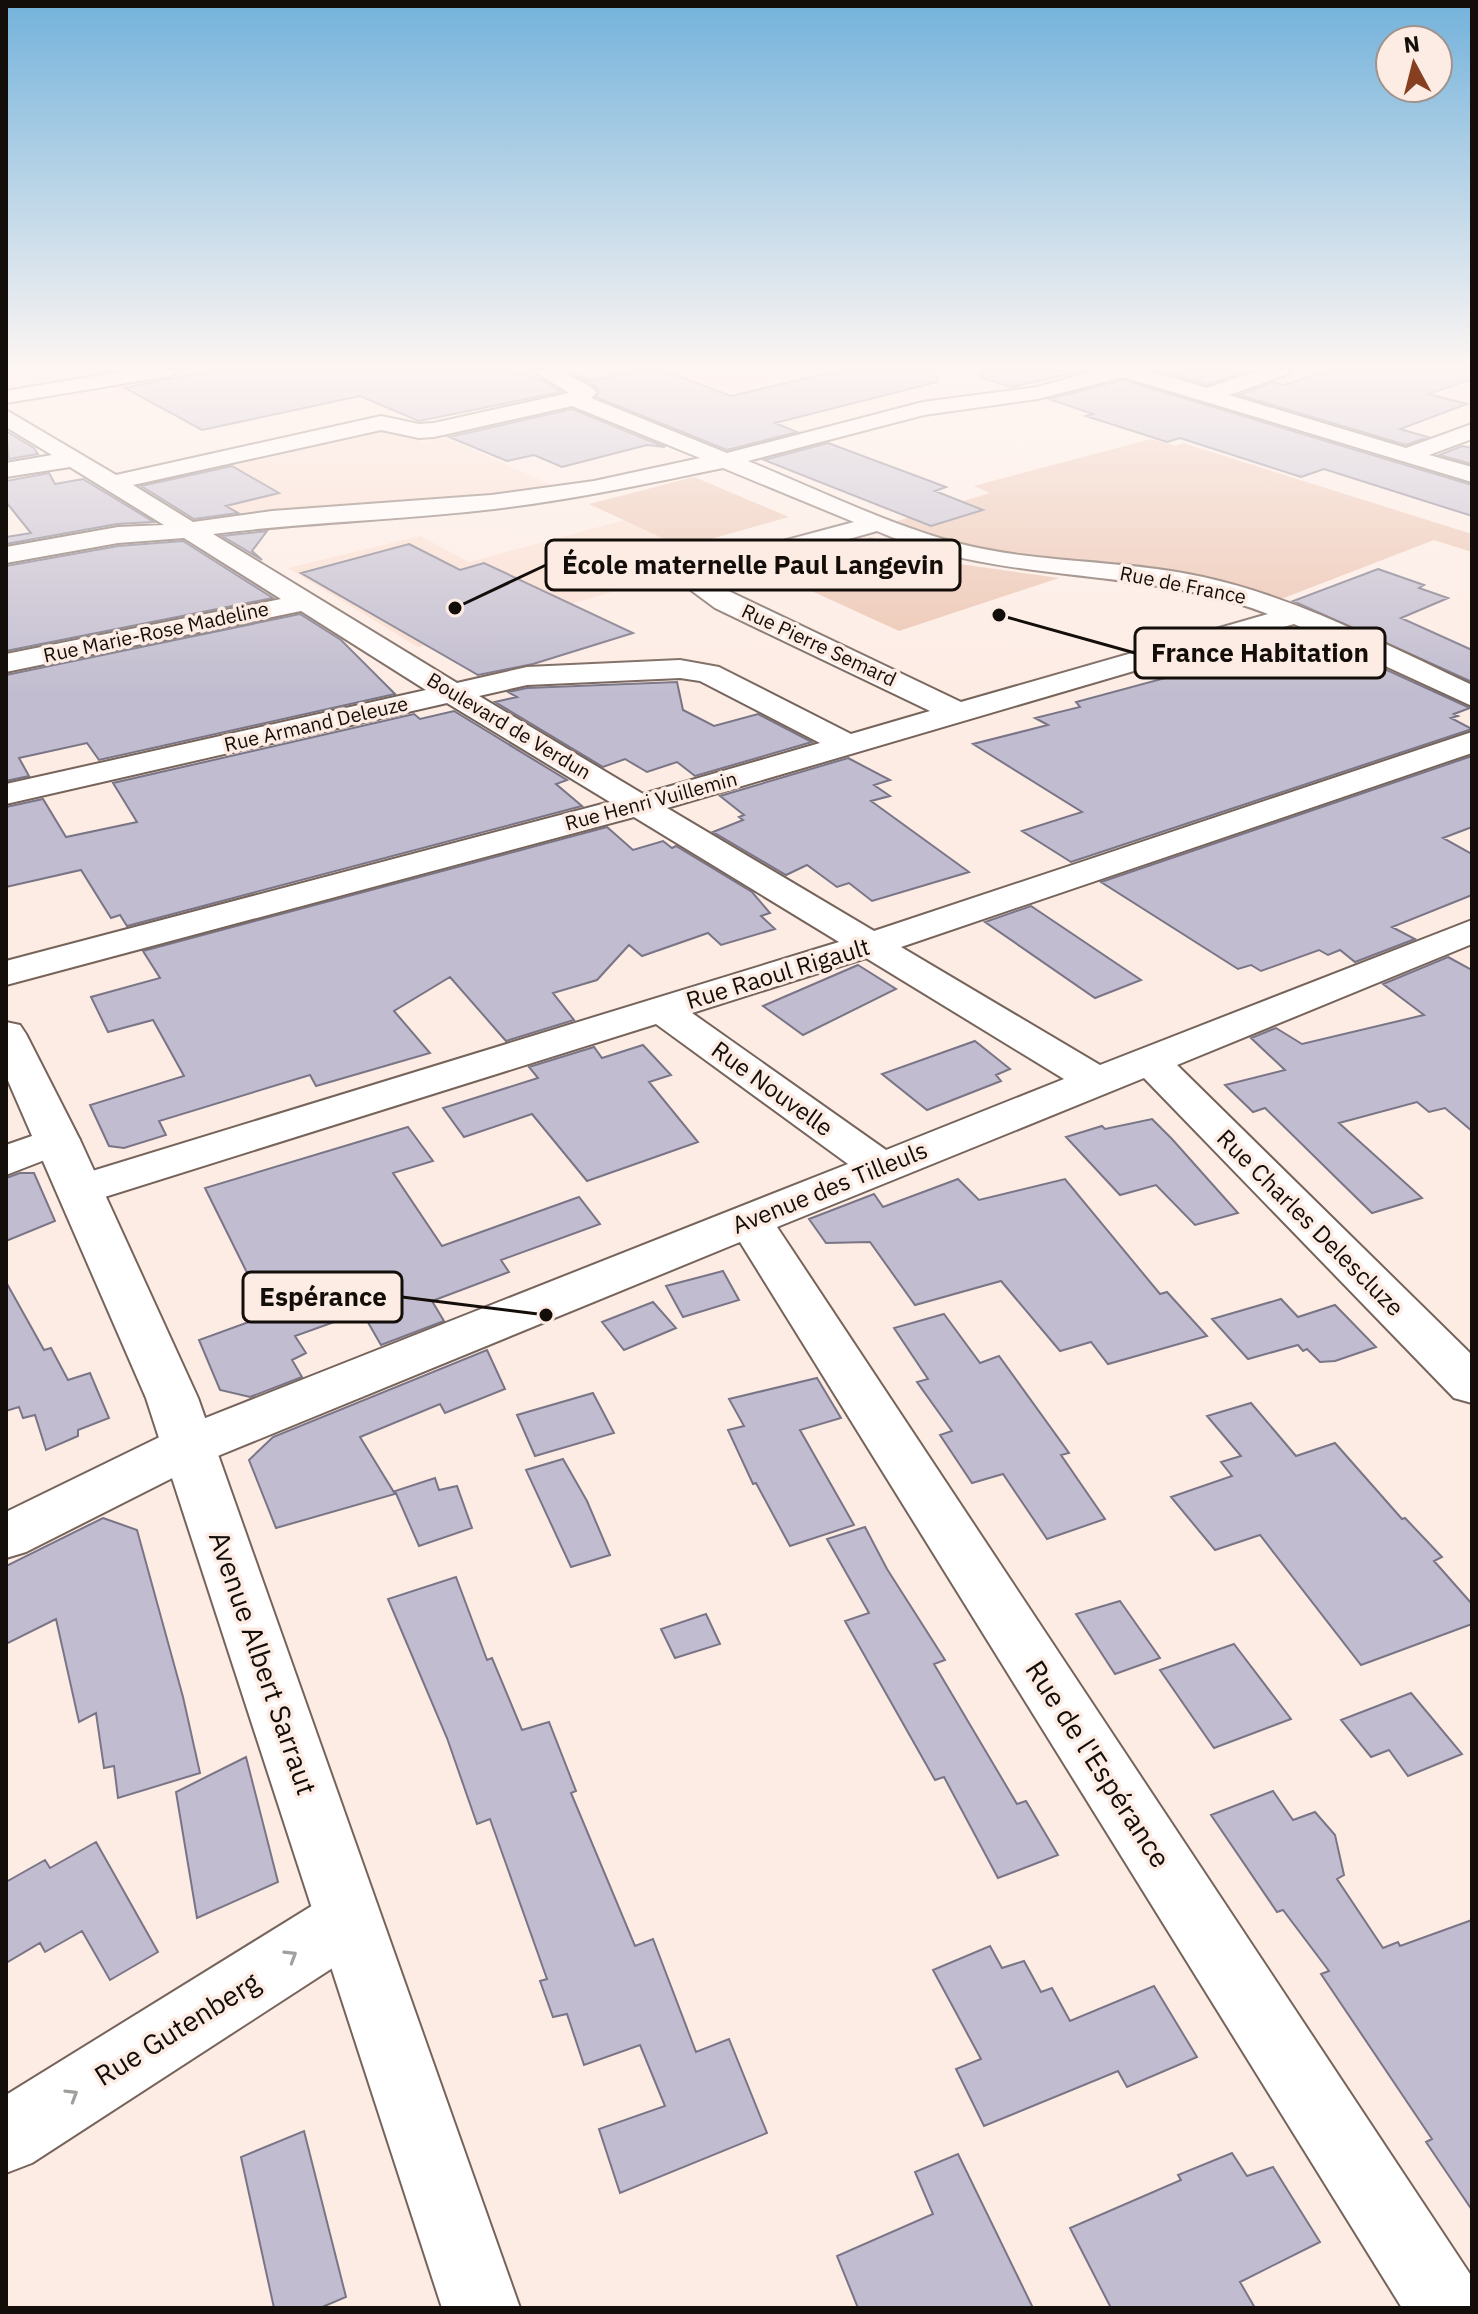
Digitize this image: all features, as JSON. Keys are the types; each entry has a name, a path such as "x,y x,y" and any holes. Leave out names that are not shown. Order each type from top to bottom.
{"street":[{"name":"Boulevard de Verdun","path":"103,478 452,693 1097,1081"},
{"path":"111,483 134,478"},
{"path":"6,555 118,535 491,502 594,488 641,478"},
{"path":"770,478 879,523"},
{"name":"Rue de France","path":"879,523 903,536 987,556 1163,577 1258,600 1472,697"},
{"name":"Rue Pierre Semard","path":"879,523 762,555 703,576 702,588 959,713"},
{"name":"Rue Marie-Rose Madeline","path":"6,663 306,602"},
{"name":"Rue Henri Vuillemin","path":"6,973 640,805 1292,616"},
{"name":"Rue Armand Deleuze","path":"6,794 527,676 680,669 708,673 851,746"},
{"name":"Rue Raoul Rigault","path":"79,1190 872,944 1472,742"},
{"name":"Avenue des Tilleuls","path":"6,1537 189,1446 1471,933"},
{"name":"Rue Nouvelle","path":"663,1010 882,1168"},
{"name":"Avenue Albert Sarraut","path":"6,1034 58,1140 172,1398 319,1827 347,1921 481,2308"},
{"name":"Rue Charles Delescluze","path":"1149,1060 1472,1385"},
{"path":"6,1161 58,1140"},
{"name":"Rue de l'Espérance","path":"750,1221 1447,2308"},
{"name":"Rue Gutenberg","path":"6,2137 347,1921"}],"shaded area":[{"path":"162,478 536,478 563,490 194,521 132,485"},
{"path":"696,478 789,517 682,547 589,504"},
{"path":"1004,478 1294,478 1472,534 1472,552 1434,540 1276,601 1203,578 1161,569 1002,553 964,546 894,522 990,493 974,486"},
{"path":"636,517 729,559 418,647 288,568 420,536 469,562"},
{"path":"871,537 924,559 1059,578 899,631 792,582 862,561 835,548"}],"building":[{"path":"52,478 55,484 83,479 154,522 117,524 6,544 6,537 31,533 6,502 6,481"},
{"path":"177,478 253,478 279,493 226,506 238,513 194,519 141,486"},
{"path":"810,478 922,478 946,487 935,491 983,510 931,526"},
{"path":"1352,478 1449,478 1472,485 1472,516"},
{"path":"267,531 252,551 262,560 222,536"},
{"path":"183,541 273,598 6,651 6,566 118,546"},
{"path":"409,544 460,570 484,563 633,633 533,664 478,675 301,573"},
{"path":"1378,569 1424,585 1419,588 1448,598 1401,618 1472,650 1472,682 1293,601"},
{"path":"300,614 341,640 395,694 99,760 87,743 19,758 29,776 6,781 6,675"},
{"path":"1308,634 1470,708 1451,718 1472,729 1071,862 1022,831 1082,812 973,744 1048,725 1035,718 1080,707 1076,702 1195,670 1189,667"},
{"path":"677,682 683,710 714,726 758,714 812,742 695,776 677,762 647,772 625,759 603,767 495,702 517,697 508,692 527,688"},
{"path":"454,711 567,780 556,784 582,806 127,926 120,915 111,918 81,870 6,887 6,807 43,799 66,837 137,822 113,783 414,714 420,719"},
{"path":"1472,756 1472,827 1443,838 1472,854 1472,895 1392,927 1415,939 1355,962 1340,950 1328,955 1319,950 1261,971 1251,965 1238,969 1101,882"},
{"path":"848,758 890,780 874,785 890,796 871,801 969,872 872,901 849,883 837,887 807,865 786,875 713,832 743,820 739,817 744,815 720,796"},
{"path":"607,827 633,850 663,841 672,848 676,846 752,892 770,913 761,916 775,929 721,945 708,933 642,956 629,945 597,980 553,993 574,1020 506,1041 450,977 394,1011 430,1053 316,1086 310,1075 159,1121 166,1135 124,1148 109,1146 90,1105 184,1076 153,1020 108,1032 91,997 160,978 143,951"},
{"path":"1031,906 1141,980 1095,998 985,922"},
{"path":"1448,957 1472,970 1472,1131 1445,1108 1429,1112 1417,1102 1339,1123 1422,1198 1372,1213 1265,1108 1253,1112 1225,1085 1285,1070 1251,1038 1276,1028 1302,1044 1424,1015 1383,984"},
{"path":"858,965 896,989 803,1035 763,1006"},
{"path":"975,1041 1010,1069 996,1075 1001,1081 927,1110 882,1074"},
{"path":"643,1045 671,1075 649,1082 698,1142 587,1181 532,1114 464,1137 443,1108 538,1078 529,1067 594,1047 602,1058"},
{"path":"1152,1119 1238,1213 1195,1225 1156,1185 1120,1195 1066,1137 1102,1126 1105,1129"},
{"path":"408,1127 433,1161 393,1173 442,1246 579,1197 600,1224 501,1260 509,1272 432,1301 444,1321 381,1345 362,1312 295,1336 306,1353 292,1360 302,1377 250,1397 220,1390 199,1340 268,1315 205,1188"},
{"path":"20,1173 34,1173 55,1221 6,1241 6,1178"},
{"path":"958,1179 979,1200 1065,1179 1160,1294 1167,1292 1207,1336 1108,1364 1091,1342 1060,1351 1001,1281 915,1305 870,1242 826,1243 809,1219 874,1194 883,1207"},
{"path":"723,1271 739,1300 683,1317 666,1286"},
{"path":"6,1282 44,1350 51,1348 68,1380 90,1373 109,1418 78,1430 78,1436 46,1450 35,1415 23,1418 19,1407 6,1411"},
{"path":"1281,1299 1298,1317 1335,1305 1376,1347 1335,1361 1320,1362 1298,1345 1248,1359 1212,1319"},
{"path":"653,1302 676,1328 624,1350 602,1322"},
{"path":"944,1314 980,1363 999,1356 1069,1453 1061,1455 1105,1519 1047,1539 1003,1474 972,1483 940,1435 952,1431 917,1382 928,1379 894,1328"},
{"path":"487,1350 505,1389 445,1413 440,1404 360,1437 395,1494 276,1528 249,1460 273,1437"},
{"path":"817,1378 841,1418 800,1430 854,1525 790,1546 756,1483 753,1484 728,1430 744,1426 729,1399"},
{"path":"593,1393 614,1433 535,1456 517,1415"},
{"path":"1251,1403 1296,1456 1335,1443 1402,1519 1405,1518 1442,1557 1434,1561 1472,1604 1472,1624 1361,1665 1260,1535 1215,1550 1171,1497 1232,1476 1221,1462 1241,1456 1207,1416"},
{"path":"563,1459 587,1501 610,1555 571,1567 526,1470"},
{"path":"435,1478 439,1490 457,1486 472,1528 419,1546 395,1491"},
{"path":"103,1518 137,1530 183,1697 200,1773 118,1798 114,1766 104,1768 96,1713 79,1722 56,1619 6,1644 6,1566"},
{"path":"865,1527 887,1569 945,1660 934,1664 1017,1804 1026,1801 1058,1855 998,1878 944,1777 935,1780 845,1621 869,1613 827,1539"},
{"path":"456,1577 487,1660 492,1658 522,1730 549,1722 576,1791 571,1793 635,1946 653,1939 696,2052 729,2039 767,2133 620,2193 599,2129 665,2106 640,2045 584,2065 567,2014 553,2017 540,1981 547,1979 490,1819 477,1824 447,1738 388,1599"},
{"path":"1120,1601 1160,1658 1115,1674 1076,1614"},
{"path":"706,1614 720,1644 675,1658 661,1629"},
{"path":"1234,1644 1291,1719 1214,1748 1160,1670"},
{"path":"1411,1693 1462,1754 1408,1776 1389,1750 1371,1757 1341,1720"},
{"path":"246,1757 278,1882 197,1918 176,1792"},
{"path":"1273,1791 1293,1820 1315,1812 1335,1835 1344,1875 1337,1879 1383,1948 1398,1942 1400,1946 1472,1920 1472,2210 1426,2142 1432,2139 1321,1974 1329,1971 1283,1910 1277,1912 1211,1815"},
{"path":"96,1842 158,1952 110,1980 82,1931 45,1952 40,1943 6,1963 6,1882 45,1860 50,1868"},
{"path":"990,1946 1002,1968 1024,1961 1041,1992 1052,1988 1070,2021 1154,1986 1197,2057 1127,2087 1118,2071 984,2126 956,2069 981,2059 933,1970"},
{"path":"304,2131 346,2297 320,2308 274,2308 241,2157"},
{"path":"1232,2153 1247,2176 1273,2167 1320,2242 1240,2282 1255,2308 1111,2308 1070,2228 1181,2180 1178,2175"},
{"path":"958,2154 1033,2308 858,2308 837,2256 933,2214 915,2172"}],"place":[{"name":"École maternelle Paul Langevin","path":"455,608"},
{"name":"France Habitation","path":"999,615"},
{"name":"Espérance","path":"546,1315"}]}
